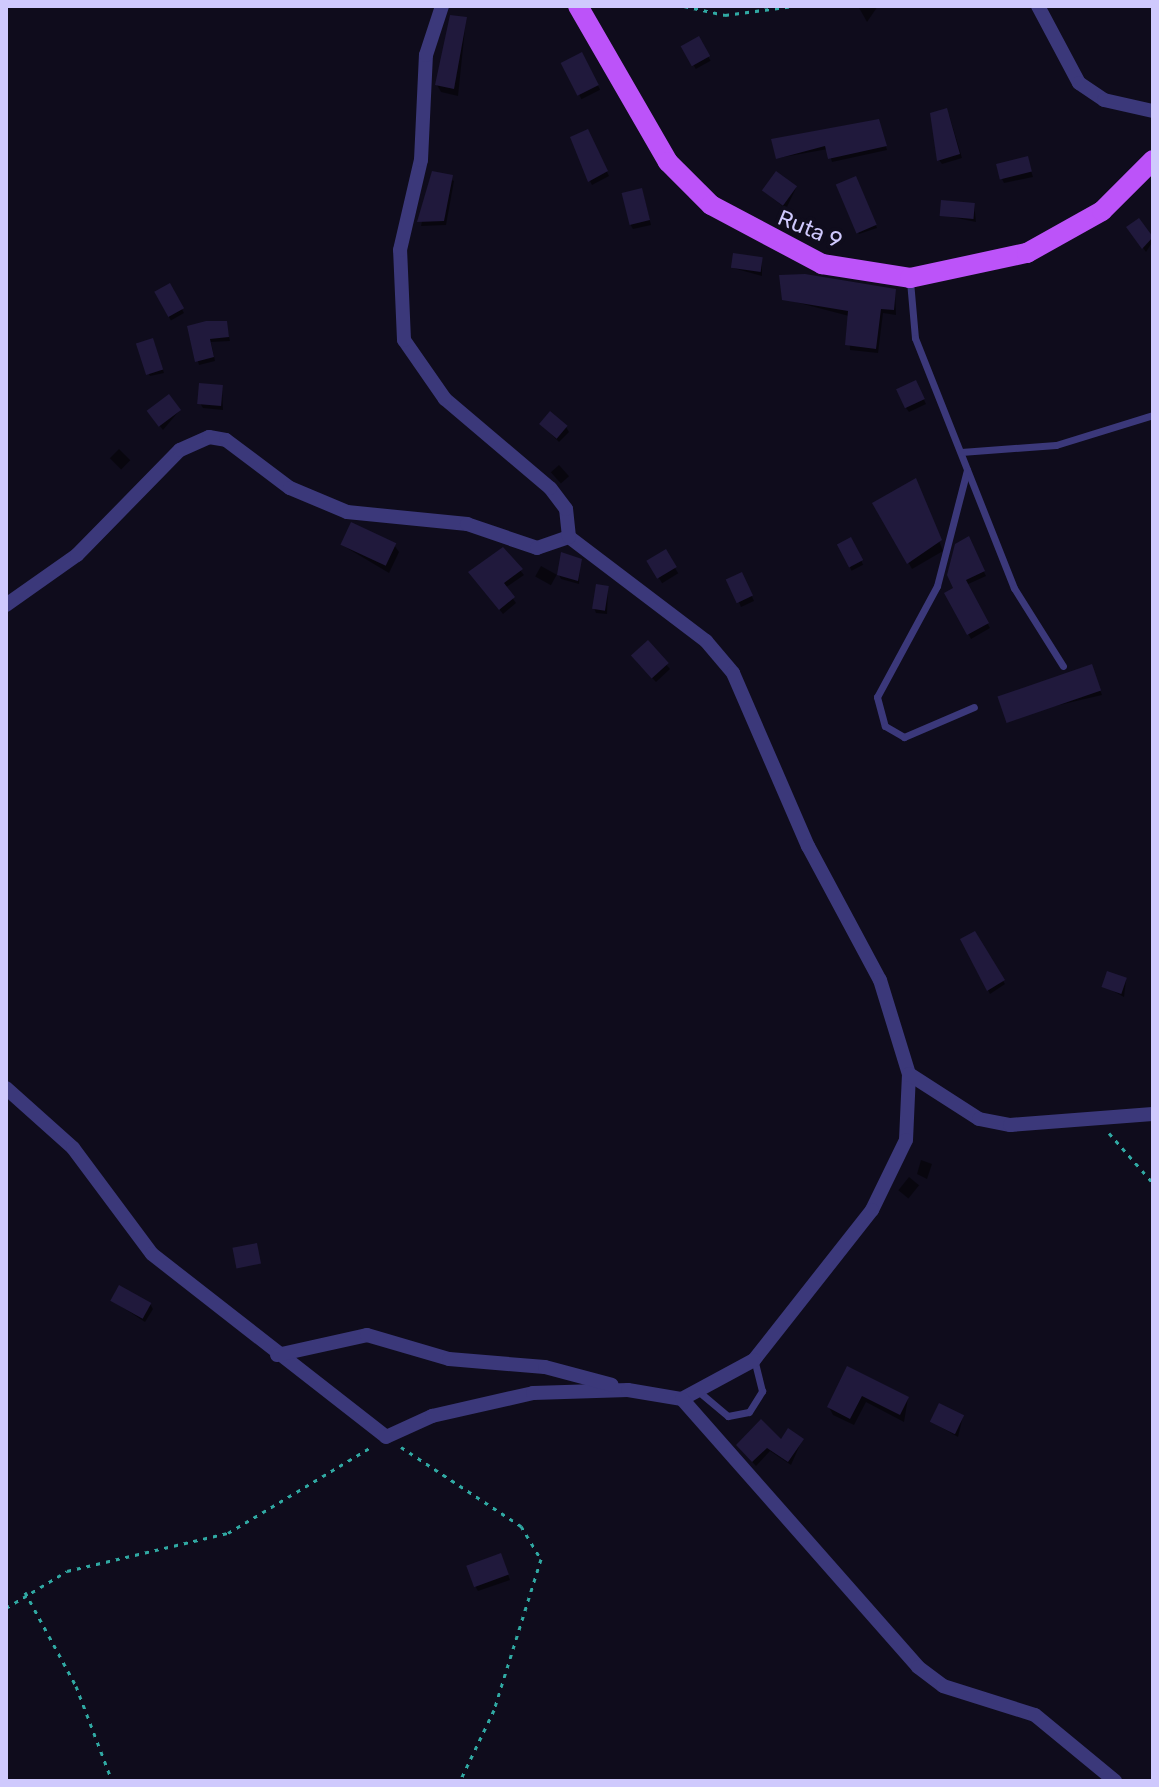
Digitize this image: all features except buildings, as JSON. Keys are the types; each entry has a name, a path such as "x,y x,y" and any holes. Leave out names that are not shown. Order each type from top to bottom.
{"main road":[{"name":"Ruta 9","path":"578,6 668,162 711,205 822,264 910,278 964,272 1068,233 1153,160"}],"street":[{"path":"277,1355 367,1335 449,1359 545,1367 628,1390 682,1399 754,1360 822,1281 896,1167 912,1101 909,1074 880,980 808,846 733,673 706,641 569,537 559,498 445,399 404,340 400,250 421,160 424,65 442,6"},
{"path":"1038,6 1079,83 1104,100 1153,111"},
{"path":"6,605 77,555 180,450 209,437 226,440 290,488 347,512 467,524 537,548 569,537"},
{"path":"909,1074 979,1119 1056,1126 1153,1114"},
{"path":"6,1088 73,1148 152,1254 277,1355 386,1437 481,1402 628,1390"},
{"path":"682,1399 918,1667 943,1686 1035,1715 1115,1781"}],"lane":[{"path":"910,278 915,338 1024,612 1063,666"},
{"path":"961,452 1056,445 1153,415"},
{"path":"968,468 937,586 877,697 885,726 904,737 974,707"},
{"path":"698,1391 728,1416 749,1412 762,1391 754,1360"}],"path":[{"path":"684,6 725,15 793,6"},
{"path":"1098,1121 1138,1174 1153,1183"},
{"path":"6,1608 25,1592 67,1571 228,1533 386,1437 521,1526 541,1559 494,1710 460,1781"},
{"path":"25,1592 76,1686 112,1781"}]}
